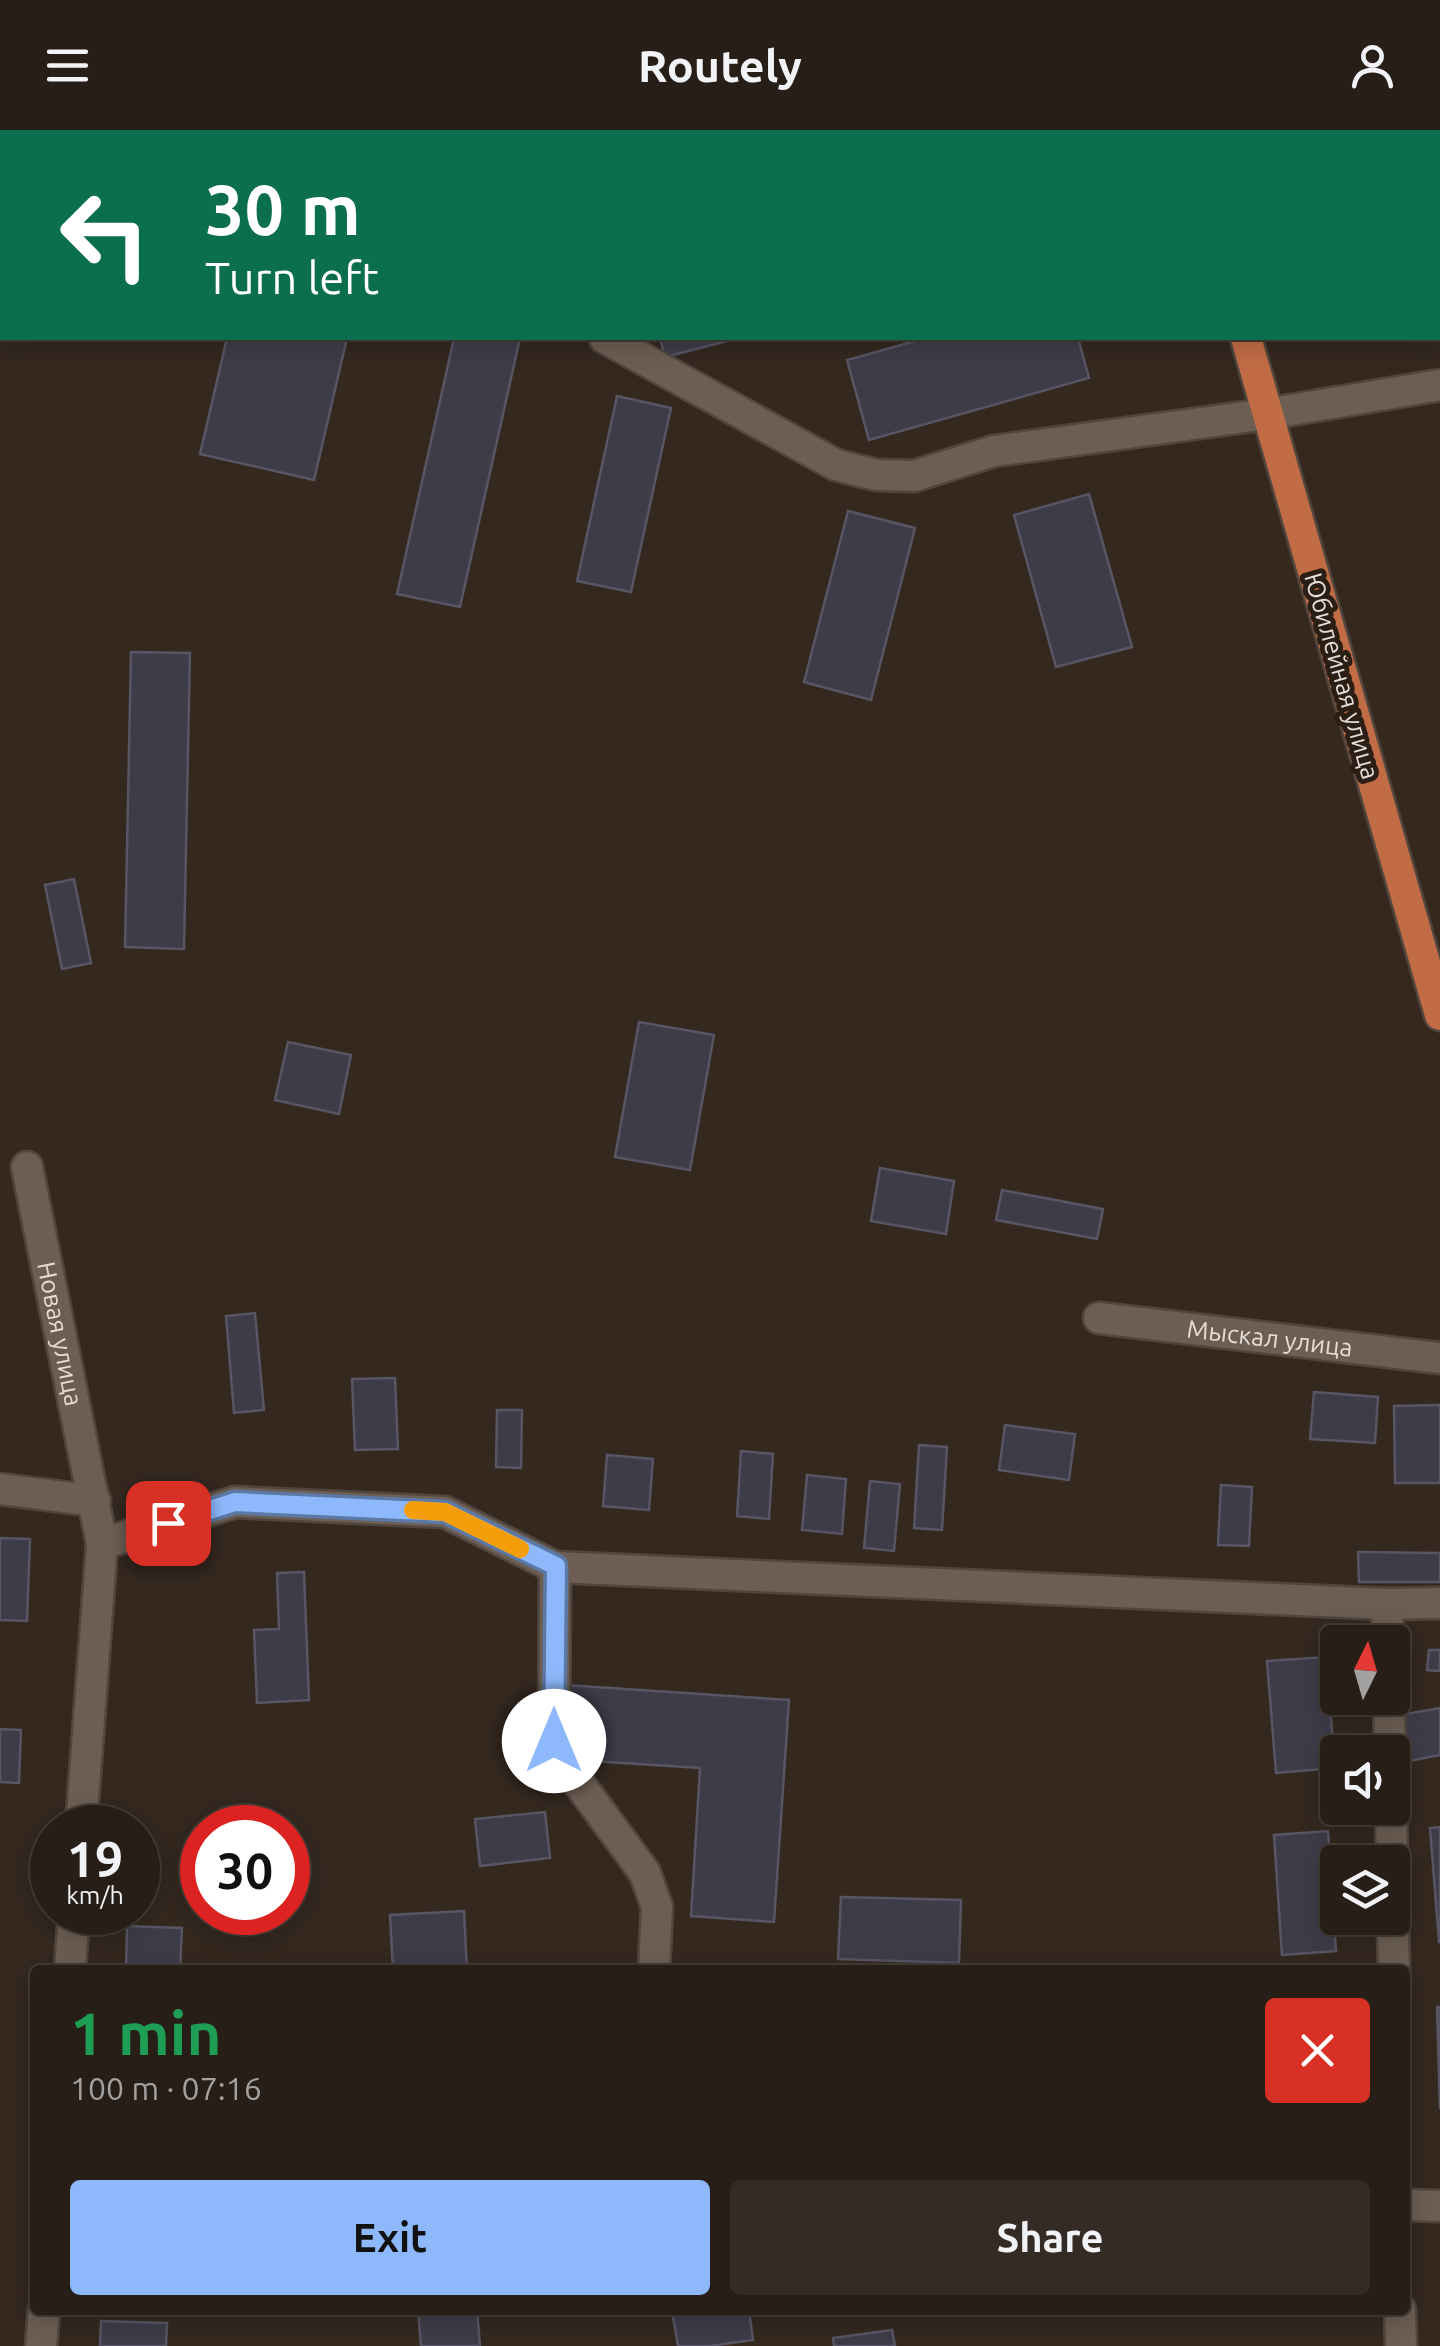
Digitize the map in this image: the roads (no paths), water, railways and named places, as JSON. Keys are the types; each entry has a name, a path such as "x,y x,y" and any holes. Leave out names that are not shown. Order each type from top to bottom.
{"main road":[{"name":"Юбилейная улица","path":"1247,340 1440,1015"}],"street":[{"path":"609,340 836,465 876,475 914,476 994,451 1267,414 1440,384"},
{"name":"Новая улица","path":"28,1167 102,1544 82,1805"},
{"name":"Мыскал улица","path":"1099,1318 1440,1358"},
{"path":"0,1489 95,1501"},
{"path":"102,1544 235,1502 445,1512 556,1566 1387,1604 1440,1603"},
{"path":"556,1566 554,1741 558,1755 644,1873 657,1907 654,1965"},
{"path":"1387,1604 1388,1625"},
{"path":"70,1965 72,1935"},
{"path":"1393,1935 1394,1965"},
{"path":"1410,2205 1440,2206"},
{"path":"41,2346 44,2315"},
{"path":"1400,2315 1401,2346"}]}
